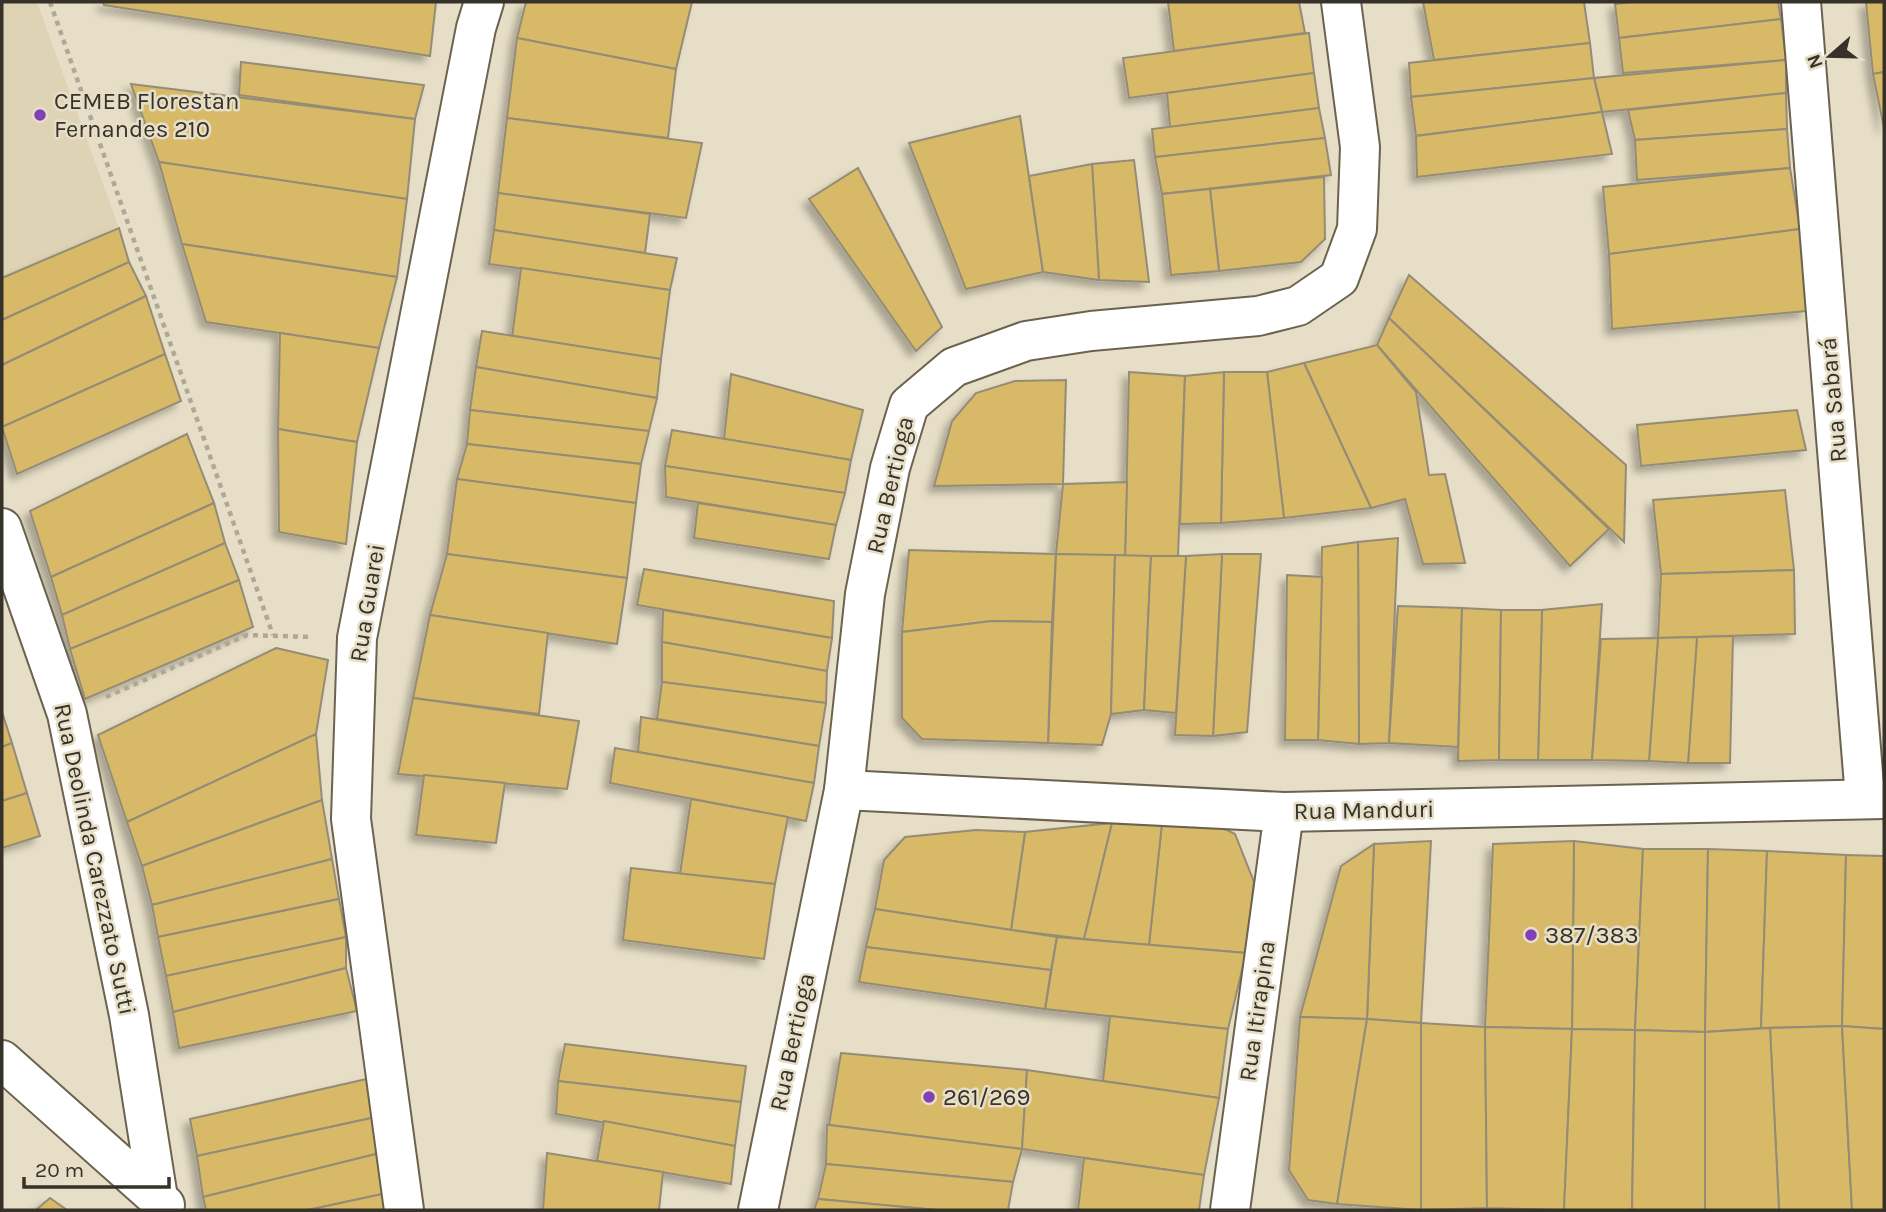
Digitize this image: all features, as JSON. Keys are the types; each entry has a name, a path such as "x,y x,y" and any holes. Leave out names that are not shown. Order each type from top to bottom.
{"street":[{"name":"Rua Guarei","path":"404,1210 351,819 357,638 473,42 484,2"},
{"name":"Rua Bertioga","path":"758,1210 844,790 864,594 890,468 909,405 954,367 1026,341 1091,331 1258,316 1298,306 1339,278 1357,229 1360,147 1341,2"},
{"name":"Rua Sabará","path":"1801,2 1875,798"},
{"name":"Rua Deolinda Carezzato Sutti","path":"2,528 67,714 129,1015 164,1204"},
{"name":"Rua Manduri","path":"844,790 1284,812 1875,798"},
{"name":"Rua Itirapina","path":"1230,1210 1284,812"},
{"path":"2,1060 164,1204"}],"path":[{"path":"50,2 273,635"},
{"path":"67,714 247,635 357,638"}],"shaded area":[{"name":"CEMEB Florestan Fernandes 210","path":"2,2 37,2 119,228 2,278"}],"building":[{"path":"103,2 436,2 430,56 104,5"},
{"path":"526,2 692,2 676,69 517,38"},
{"path":"1168,2 1299,2 1305,33 1174,51"},
{"path":"1423,2 1584,2 1590,43 1434,60"},
{"path":"1778,2 1781,19 1619,38 1615,4"},
{"path":"1866,2 1884,2 1884,72 1873,74"},
{"path":"1781,19 1786,60 1623,73 1619,38"},
{"path":"1309,33 1314,73 1129,98 1123,58"},
{"path":"517,38 676,69 668,138 507,118"},
{"path":"1590,43 1594,78 1411,97 1409,63"},
{"path":"1786,60 1786,93 1602,112 1594,78"},
{"path":"241,62 424,85 415,119 239,95"},
{"path":"1884,72 1884,128 1873,74"},
{"path":"1314,73 1319,108 1170,127 1167,93"},
{"path":"1594,78 1602,112 1416,136 1411,97"},
{"path":"131,84 415,119 407,199 159,162"},
{"path":"1786,93 1787,129 1635,140 1628,110"},
{"path":"1319,108 1325,138 1155,157 1152,129"},
{"path":"1602,112 1612,154 1417,177 1416,136"},
{"path":"1020,116 1043,272 966,289 909,143"},
{"path":"507,118 702,143 686,218 498,193"},
{"path":"1787,129 1790,168 1637,180 1635,140"},
{"path":"1325,138 1331,175 1162,194 1155,157"},
{"path":"1134,160 1149,282 1099,280 1092,164"},
{"path":"159,162 407,199 397,277 182,244"},
{"path":"1092,164 1099,280 1043,272 1029,176"},
{"path":"858,168 942,327 916,351 809,199"},
{"path":"1790,168 1800,229 1609,254 1603,187"},
{"path":"1324,177 1325,239 1301,262 1219,271 1210,189"},
{"path":"1210,189 1219,271 1171,275 1162,194"},
{"path":"498,193 650,214 645,253 494,230"},
{"path":"119,228 129,262 2,320 2,278"},
{"path":"1800,229 1806,311 1612,329 1609,254"},
{"path":"494,230 677,258 670,290 489,264"},
{"path":"182,244 397,277 379,348 206,322"},
{"path":"129,262 146,296 2,365 2,320"},
{"path":"521,268 670,290 661,359 512,337"},
{"path":"1409,275 1626,465 1624,542 1389,318"},
{"path":"146,296 165,354 2,427 2,365"},
{"path":"1389,318 1609,529 1570,566 1377,345"},
{"path":"482,331 661,359 657,398 476,367"},
{"path":"280,333 379,348 357,442 278,429"},
{"path":"1377,345 1416,392 1429,475 1445,474 1465,563 1423,564 1405,499 1371,508 1304,363"},
{"path":"165,354 181,401 17,474 2,427"},
{"path":"1304,363 1371,508 1284,518 1267,372"},
{"path":"476,367 657,398 649,431 470,410"},
{"path":"1129,372 1185,376 1178,556 1125,556"},
{"path":"1224,372 1267,372 1284,518 1221,523"},
{"path":"1224,372 1221,523 1180,524 1185,376"},
{"path":"731,374 863,410 851,460 724,439"},
{"path":"1066,380 1063,484 934,486 952,421 976,393 1015,381"},
{"path":"470,410 649,431 641,464 467,444"},
{"path":"1797,410 1806,450 1641,466 1637,425"},
{"path":"278,429 357,442 346,544 279,532"},
{"path":"672,430 851,460 845,493 665,466"},
{"path":"187,434 214,503 51,577 30,511"},
{"path":"467,444 641,464 636,503 457,479"},
{"path":"665,466 845,493 836,525 666,497"},
{"path":"457,479 636,503 627,578 447,554"},
{"path":"1127,482 1125,556 1056,554 1063,484"},
{"path":"1785,490 1794,570 1661,574 1653,500"},
{"path":"214,503 225,543 62,615 51,577"},
{"path":"698,503 836,525 829,559 694,538"},
{"path":"1398,538 1389,743 1359,744 1358,542"},
{"path":"1358,542 1359,744 1318,740 1322,547"},
{"path":"225,543 239,580 70,649 62,615"},
{"path":"909,550 1056,554 1052,622 992,621 902,632"},
{"path":"447,554 627,578 617,644 430,615"},
{"path":"1056,554 1115,555 1111,714 1102,745 1048,743"},
{"path":"1222,554 1261,554 1247,732 1213,736"},
{"path":"1222,554 1213,736 1175,735 1186,556"},
{"path":"1115,555 1151,556 1144,710 1111,714"},
{"path":"1151,556 1186,556 1176,713 1144,710"},
{"path":"644,569 834,601 832,638 637,605"},
{"path":"1794,570 1795,634 1658,638 1661,574"},
{"path":"1287,575 1322,577 1318,740 1285,740"},
{"path":"239,580 253,627 85,699 70,649"},
{"path":"1602,604 1592,760 1538,760 1542,610"},
{"path":"1398,606 1462,608 1458,747 1389,743"},
{"path":"1462,608 1501,610 1499,760 1458,761"},
{"path":"663,610 832,638 827,671 662,642"},
{"path":"1501,610 1542,610 1538,760 1499,760"},
{"path":"430,615 548,633 539,714 413,698"},
{"path":"992,621 1052,622 1048,743 922,739 902,718 902,632"},
{"path":"1733,636 1730,763 1688,763 1697,637"},
{"path":"1697,637 1688,763 1649,761 1658,638"},
{"path":"1658,638 1649,761 1592,760 1601,639"},
{"path":"662,642 827,671 826,703 662,682"},
{"path":"276,648 328,660 316,734 127,822 98,735"},
{"path":"662,682 826,703 819,746 657,719"},
{"path":"413,698 579,721 567,789 398,774"},
{"path":"2,712 12,743 2,747"},
{"path":"641,717 819,746 814,783 638,752"},
{"path":"316,734 322,800 142,866 127,822"},
{"path":"12,743 27,793 2,801 2,747"},
{"path":"615,748 814,783 806,821 610,783"},
{"path":"424,775 505,783 496,843 416,835"},
{"path":"27,793 40,836 2,848 2,801"},
{"path":"691,799 788,817 775,884 680,874"},
{"path":"322,800 332,859 152,905 142,866"},
{"path":"1211,822 1235,834 1254,882 1246,953 1149,945 1162,823"},
{"path":"1112,823 1084,939 1011,930 1025,832"},
{"path":"1112,823 1162,823 1149,945 1084,939"},
{"path":"976,830 1025,832 1011,930 875,909 884,860 905,837"},
{"path":"1431,841 1421,1023 1367,1019 1374,844"},
{"path":"1574,841 1643,849 1635,1030 1572,1029"},
{"name":"387/383","path":"1574,841 1572,1029 1485,1027 1493,844"},
{"path":"1374,844 1367,1019 1300,1017 1341,866"},
{"path":"1643,849 1708,849 1705,1032 1635,1030"},
{"path":"1708,849 1767,851 1761,1028 1705,1032"},
{"path":"1767,851 1846,855 1842,1026 1761,1028"},
{"path":"1846,855 1884,856 1884,1029 1842,1026"},
{"path":"332,859 339,899 158,937 152,905"},
{"path":"631,868 775,884 764,959 623,940"},
{"path":"339,899 346,937 166,976 158,937"},
{"path":"875,909 1057,937 1051,970 866,947"},
{"path":"346,937 346,968 173,1012 166,976"},
{"path":"1057,937 1246,953 1228,1029 1045,1009"},
{"path":"866,947 1051,970 1045,1009 859,982"},
{"path":"346,968 357,1011 179,1048 173,1012"},
{"path":"1110,1016 1228,1029 1219,1098 1103,1081"},
{"path":"1300,1017 1367,1019 1337,1204 1308,1200 1289,1170"},
{"path":"1367,1019 1421,1023 1421,1210 1337,1204"},
{"path":"1421,1023 1485,1027 1487,1208 1421,1210"},
{"path":"1842,1026 1852,1210 1779,1210 1770,1028"},
{"path":"1842,1026 1884,1029 1884,1210 1852,1210"},
{"path":"1485,1027 1572,1029 1564,1210 1487,1208"},
{"path":"1770,1028 1779,1210 1705,1210 1705,1032"},
{"path":"1572,1029 1635,1030 1632,1210 1564,1210"},
{"path":"1635,1030 1705,1032 1705,1210 1632,1210"},
{"path":"565,1044 746,1066 741,1102 558,1081"},
{"name":"261/269","path":"841,1053 1027,1070 1022,1149 829,1125"},
{"path":"1027,1070 1219,1098 1204,1175 1022,1149"},
{"path":"371,1078 376,1117 197,1156 190,1119"},
{"path":"558,1081 741,1102 735,1146 556,1114"},
{"path":"376,1117 380,1153 203,1197 197,1156"},
{"path":"604,1121 735,1146 731,1184 597,1161"},
{"path":"827,1125 1022,1149 1013,1182 826,1164"},
{"path":"380,1153 387,1193 308,1210 206,1210 203,1197"},
{"path":"547,1153 663,1172 659,1210 543,1210"},
{"path":"1084,1158 1204,1175 1199,1210 1078,1210"},
{"path":"826,1164 1013,1182 1008,1210 937,1210 818,1199"},
{"path":"387,1193 391,1210 308,1210"},
{"path":"50,1198 67,1210 36,1210"},
{"path":"818,1199 937,1210 814,1210"}],"place":[{"name":"CEMEB Florestan Fernandes 210","path":"40,115"},
{"name":"387/383","path":"1531,935"},
{"name":"261/269","path":"929,1097"}]}
